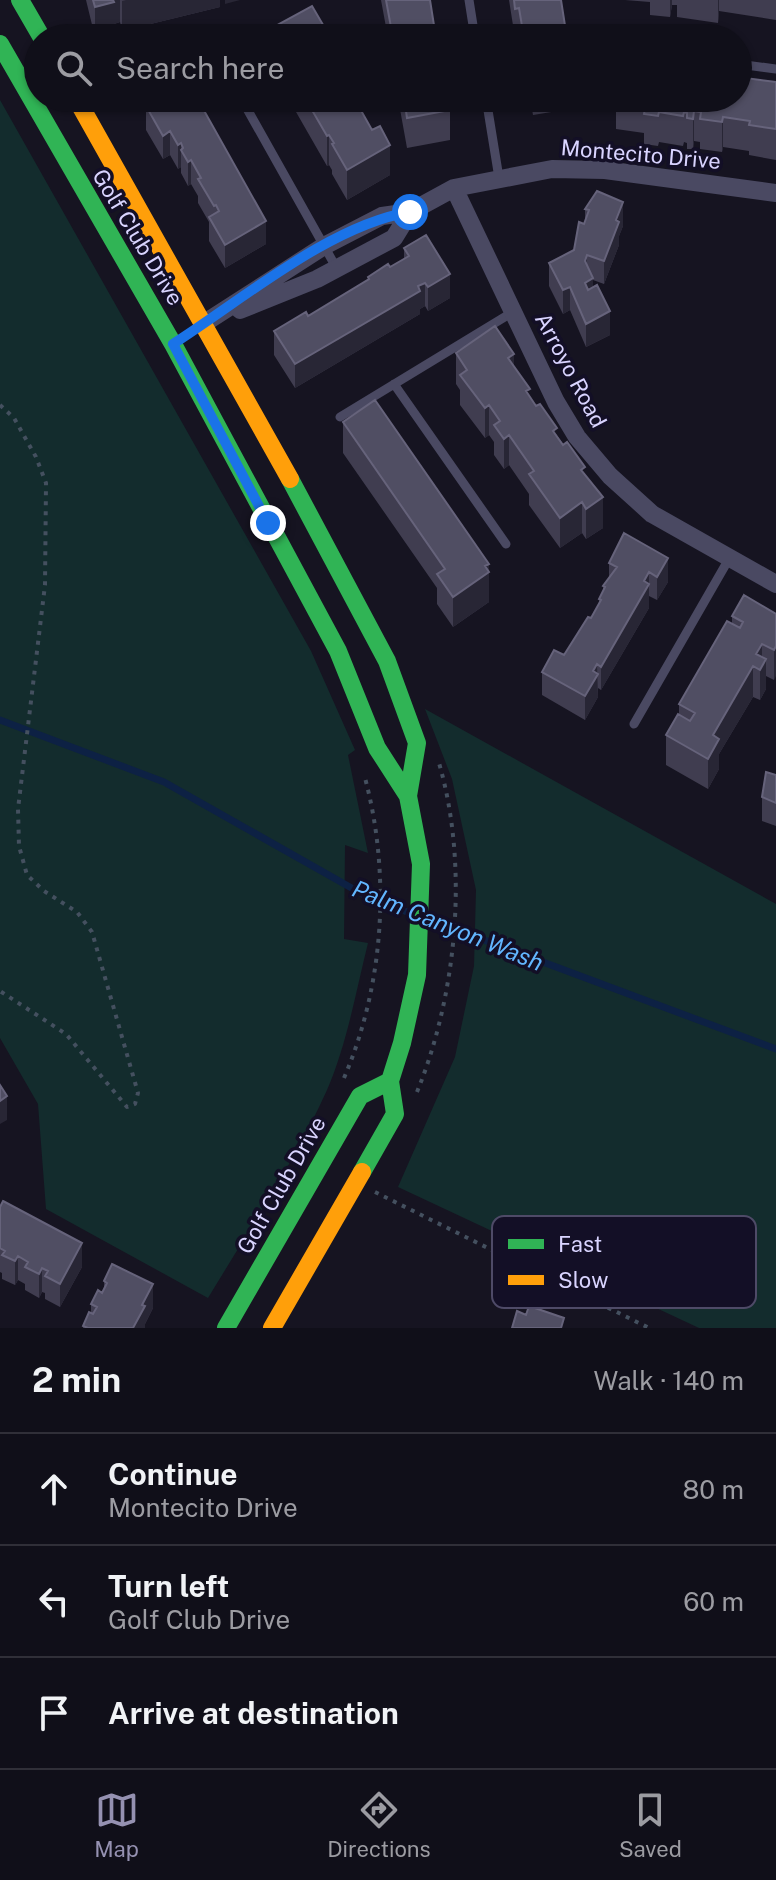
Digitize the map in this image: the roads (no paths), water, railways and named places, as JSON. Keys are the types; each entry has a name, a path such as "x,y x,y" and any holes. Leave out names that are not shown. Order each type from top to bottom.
{"street":[{"path":"20,0 34,24"},
{"name":"Golf Club Drive","path":"0,44 24,87"},
{"name":"Golf Club Drive","path":"38,112 173,344 338,651 377,748 408,796"},
{"name":"Golf Club Drive","path":"84,112 330,552 387,661 417,743 408,796 421,864 417,975 390,1081 395,1114 272,1328"},
{"name":"Montecito Drive","path":"203,324 324,246 382,216 410,212 454,188 552,169 605,170 776,193"},
{"name":"Arroyo Road","path":"454,188 570,426 610,476 652,514 776,584"},
{"path":"173,344 203,324 337,269 394,238 410,212"},
{"name":"Golf Club Drive","path":"226,1328 360,1096 390,1081"}],"lane":[{"path":"469,0 473,24"},
{"path":"752,66 776,69"},
{"path":"249,112 337,269"},
{"path":"488,112 499,178"},
{"path":"340,417 513,312"},
{"path":"394,384 506,544"},
{"path":"634,724 730,557"}],"waterway":[{"name":"Palm Canyon Wash","path":"0,720 164,782 371,899 413,914"},
{"name":"Palm Canyon Wash","path":"425,918 776,1049"}]}
